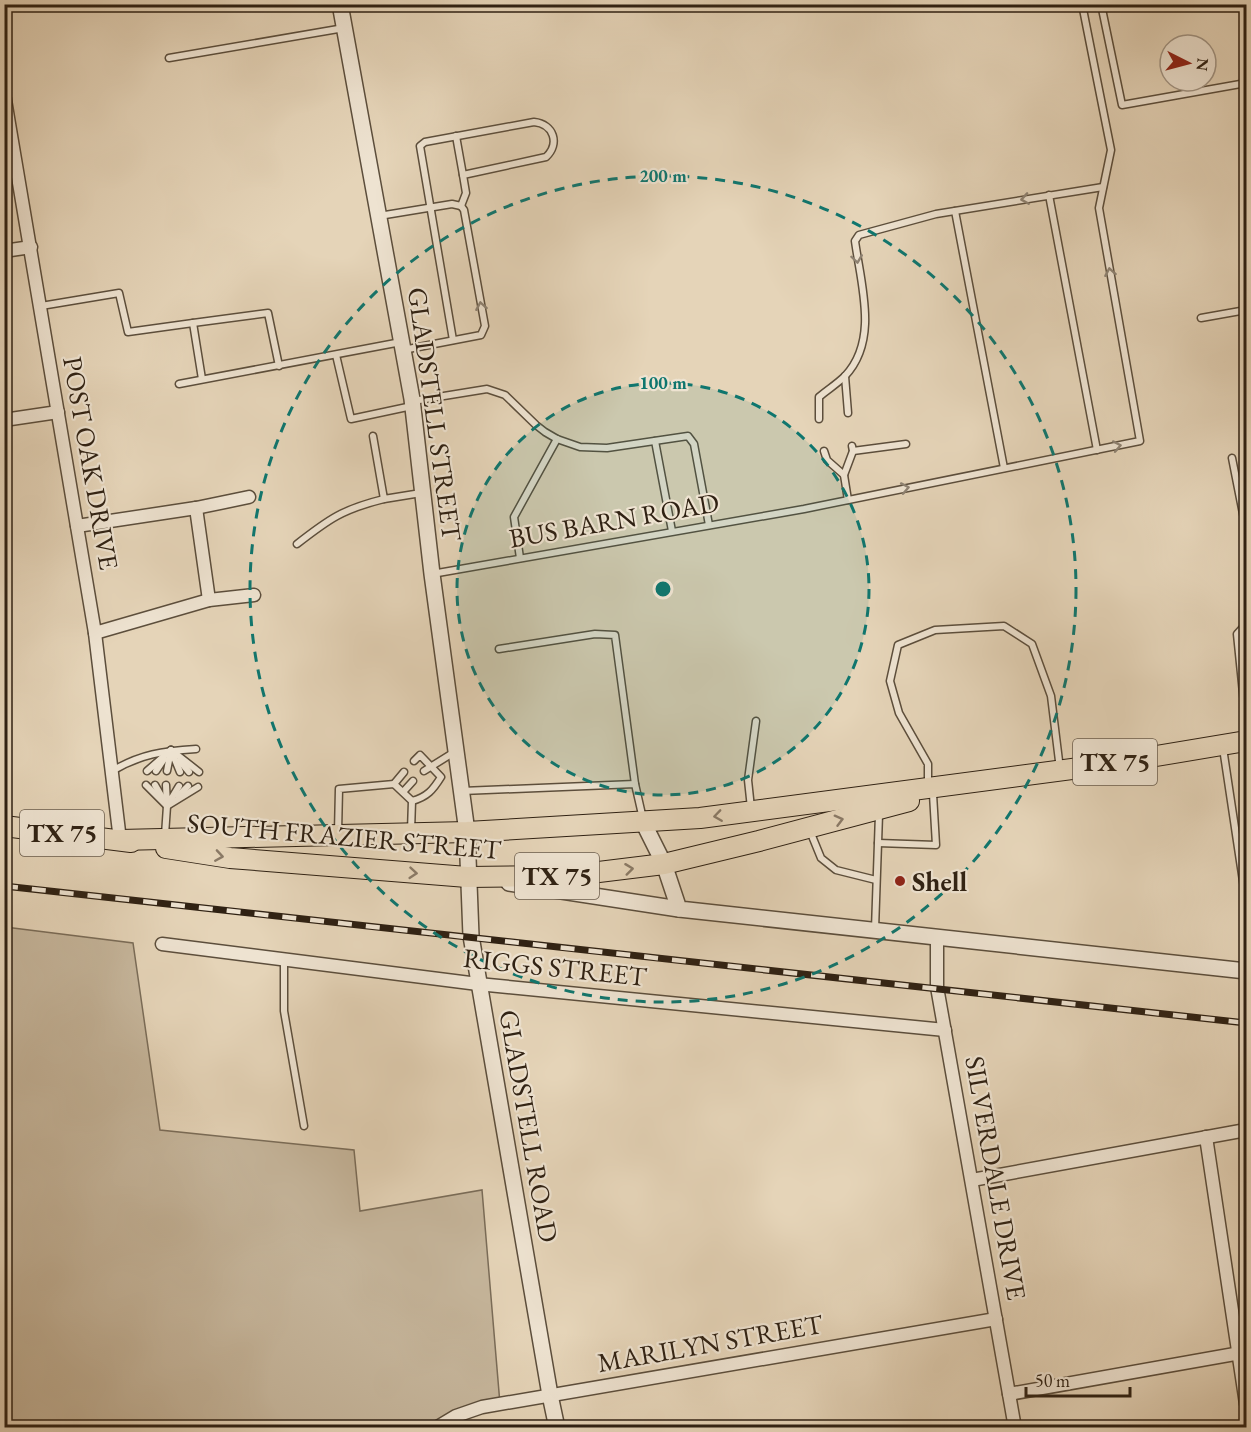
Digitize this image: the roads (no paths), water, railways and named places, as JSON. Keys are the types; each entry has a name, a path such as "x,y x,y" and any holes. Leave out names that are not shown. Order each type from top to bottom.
{"main road":[{"name":"SOUTH FRAZIER STREET","path":"120,840 466,832 700,818 929,792 984,780 1246,741"},
{"name":"SOUTH FRAZIER STREET","path":"4,826 120,840 230,858 467,877 566,876 664,864 880,809 929,792"}],"street":[{"name":"GLADSTELL STREET","path":"340,4 413,403 432,574 466,832"},
{"name":"POST OAK DRIVE","path":"4,94 95,633 120,840"},
{"path":"4,251 31,247"},
{"path":"4,420 57,412"},
{"path":"77,526 196,508 249,497"},
{"path":"196,508 209,600"},
{"path":"95,633 209,600 254,595"},
{"path":"644,822 664,864 679,909"},
{"name":"GLADSTELL ROAD","path":"466,832 471,936 478,984 557,1428"},
{"path":"467,877 679,909 1246,971"},
{"name":"SILVERDALE DRIVE","path":"937,937 938,987 1015,1428"},
{"name":"RIGGS STREET","path":"162,944 478,984 945,1030"},
{"path":"972,1180 1246,1130"},
{"path":"1206,1137 1242,1353 1246,1404"},
{"name":"MARILYN STREET","path":"436,1428 456,1416 482,1407 996,1319"},
{"path":"1009,1394 1242,1353"}],"lane":[{"path":"819,418 819,397 845,376 864,341 866,319 855,241 859,235 936,214 1103,187 1111,150 1082,4"},
{"path":"1101,4 1122,105 1246,83"},
{"path":"169,58 344,27"},
{"path":"453,340 420,146 425,142 534,122 545,124 554,138 553,149 542,159 463,175"},
{"path":"456,136 466,193 461,206"},
{"name":"BUS BARN ROAD","path":"432,574 804,509 1140,441 1099,208 1103,187"},
{"path":"1049,195 1097,450"},
{"path":"179,384 336,355 481,335 485,326 464,210 461,206 452,204 379,216"},
{"path":"955,211 1004,468"},
{"path":"40,306 119,293 128,332 268,313 279,366"},
{"path":"1201,318 1246,310"},
{"path":"193,323 202,380"},
{"path":"336,355 351,419 413,403 492,390 505,395 536,425 557,439 580,447 597,448 682,436 691,439 694,444 709,525"},
{"path":"845,376 848,413"},
{"path":"373,436 384,499"},
{"path":"520,558 514,517 557,439"},
{"path":"655,441 672,531"},
{"path":"848,500 844,474 853,448 906,444"},
{"path":"824,451 827,460 844,474"},
{"path":"1232,458 1246,529"},
{"path":"297,544 339,513 362,504 423,492"},
{"path":"1246,624 1237,634 1246,723"},
{"path":"878,843 936,845 928,764 899,713 890,681 898,645 935,630 1004,626 1032,644 1050,696 1060,770"},
{"path":"499,649 595,634 615,635 634,784 644,822"},
{"path":"752,812 748,780 756,721"},
{"path":"1223,744 1246,902"},
{"path":"112,771 132,759 171,750 196,748"},
{"path":"147,771 171,750"},
{"path":"156,771 171,750"},
{"path":"167,771 171,750"},
{"path":"171,750 180,772"},
{"path":"171,750 189,772"},
{"path":"171,750 199,772"},
{"path":"424,771 456,751"},
{"path":"412,801 424,798 441,777 420,755 414,761"},
{"path":"338,835 339,789 394,784 404,772"},
{"path":"403,792 413,781"},
{"path":"394,784 412,801 410,833"},
{"path":"461,791 634,784"},
{"path":"146,785 167,806"},
{"path":"155,785 167,806"},
{"path":"164,839 166,785"},
{"path":"167,806 179,786"},
{"path":"167,806 189,786"},
{"path":"167,806 198,787"},
{"path":"874,930 880,809"},
{"path":"808,828 821,858 836,870 876,880"},
{"path":"284,959 284,1011 304,1126"}],"railway":[{"path":"4,886 1246,1023"}],"place":[{"name":"Shell","path":"900,881"}]}
